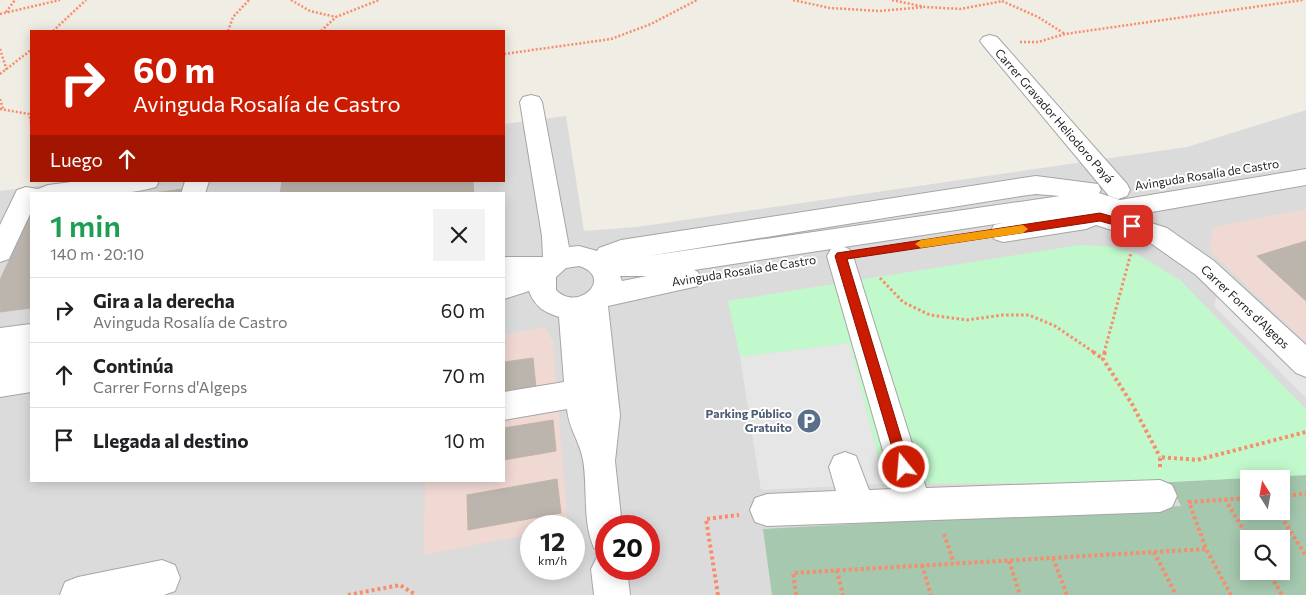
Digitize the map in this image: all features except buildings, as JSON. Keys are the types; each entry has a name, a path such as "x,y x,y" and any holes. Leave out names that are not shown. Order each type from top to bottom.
{"street":[{"name":"Carrer Gravador Heliodoro Payá","path":"990,41 1109,202"},
{"path":"531,102 575,276 605,415 600,461 604,515"},
{"name":"Avinguda Rosalía de Castro","path":"575,276 668,282 840,256 1109,202 1306,159"},
{"name":"Avinguda Rosalía de Castro","path":"575,276 655,266 1066,204 1109,202 1306,177"},
{"path":"63,192 139,182"},
{"name":"Avinguda Rosalía de Castro","path":"575,276 621,250 1021,187 1036,185 1109,202"},
{"path":"0,252 26,196 30,196"},
{"name":"Carrer Forns d'Algeps","path":"1109,202 1205,268 1306,364"},
{"path":"840,256 915,505"},
{"path":"507,281 575,276"},
{"path":"575,276 580,393 583,419 600,461"},
{"path":"0,340 30,336"},
{"path":"0,362 30,358"},
{"path":"0,384 30,379"},
{"path":"505,406 580,393"},
{"path":"844,467 858,507"},
{"path":"767,510 1160,496"},
{"path":"78,595 162,578"},
{"path":"610,580 612,595"}],"path":[{"path":"5,13 15,0"},
{"path":"0,14 60,0"},
{"path":"53,30 86,0"},
{"path":"228,30 233,17 248,0"},
{"path":"291,0 310,11 336,17"},
{"path":"322,30 336,17 379,0"},
{"path":"505,54 611,39 651,24 697,0"},
{"path":"793,0 830,8 879,11 925,7 960,8 1001,1 1038,17 1065,34"},
{"path":"892,0 925,7"},
{"path":"990,41 1038,42 1065,34 1303,0"},
{"path":"0,49 7,71"},
{"path":"0,74 7,71 30,51"},
{"path":"0,99 2,109 30,114"},
{"path":"1103,359 1131,253"},
{"path":"880,278 903,302 930,315 968,320 1003,315 1029,315 1055,326 1103,359 1132,404 1160,457 1160,496"},
{"path":"1160,457 1198,460 1306,432"},
{"path":"1290,495 1306,494"},
{"path":"1231,595 1206,549 1189,502 1240,499"},
{"path":"1225,500 1243,530"},
{"path":"706,519 718,595"},
{"path":"1284,520 1306,556"},
{"path":"796,595 792,573 1206,549"},
{"path":"1154,552 1176,595"},
{"path":"1053,558 1067,595"},
{"path":"1009,561 1020,595"},
{"path":"922,566 930,595"},
{"path":"837,570 842,595"},
{"path":"1273,580 1282,595"},
{"path":"348,595 400,585 416,595"}],"shaded area":[{"path":"1306,110 1306,595 0,595 0,191 67,182 505,182 505,124 566,116 584,231 637,227 1187,147"},
{"path":"1306,209 1306,342 1209,250 1213,227"},
{"path":"1220,283 1306,364 1306,398 1214,306"},
{"path":"545,327 553,342 567,515 520,515 520,536 424,555 425,482 505,482 505,335"},
{"name":"Parking Público Gratuito","path":"849,343 885,484 761,490 740,357"}],"green space":[{"path":"1080,245 1113,247 1139,255 1181,281 1306,409 1306,475 1290,476 1290,470 1240,470 1240,478 1169,482 885,484 849,343 740,357 728,301"},
{"path":"1306,475 1306,595 772,595 763,529 1181,506 1169,482 1240,478 1240,520 1290,520 1290,476"}],"slow traffic":[{"path":"921,244 1023,229"}],"place":[{"name":"Parking Público Gratuito","path":"809,421"}],"route":[{"path":"904,467 840,256 1100,217 1132,226"}]}
